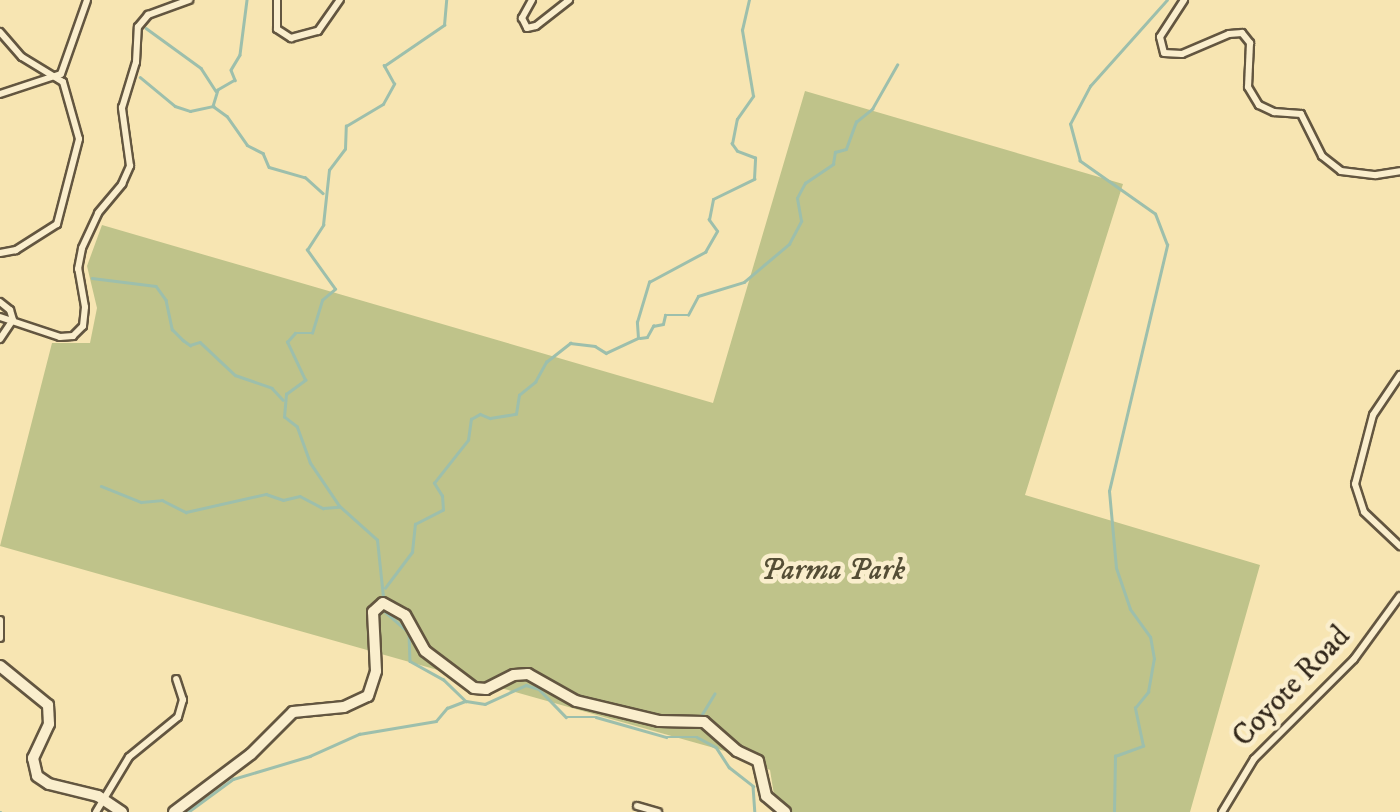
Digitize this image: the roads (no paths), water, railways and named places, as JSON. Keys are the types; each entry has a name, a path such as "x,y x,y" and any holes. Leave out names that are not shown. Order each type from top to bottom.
{"main road":[{"path":"174,812 256,749 294,712 344,707 368,696 376,671 373,612 384,603 410,620 425,651 474,688 486,690 514,675 528,674 576,701 654,720 704,722 737,751 758,761 767,797 785,812"},
{"path":"0,666 48,705 49,724 33,758 37,776 49,784 105,799 122,812"}],"street":[{"path":"58,76 87,0"},
{"path":"0,317 65,337 83,326 85,307 78,270 82,248 98,213 122,184 130,166 122,108 137,56 138,28 148,15 189,0"},
{"path":"277,0 277,29 290,38 320,30 340,0"},
{"path":"532,0 522,18 527,28 569,0"},
{"path":"1184,0 1160,37 1164,53 1182,54 1232,33 1244,34 1250,43 1248,87 1259,105 1270,111 1302,114 1322,156 1341,171 1376,175 1400,171"},
{"path":"0,32 22,57 58,76 70,98 79,139 62,215 48,233 0,254"},
{"path":"0,94 58,76"},
{"path":"0,302 10,310 12,320 0,340"},
{"path":"1400,376 1373,415 1354,484 1364,512 1400,546"},
{"name":"Coyote Road","path":"1222,812 1257,755 1359,654 1400,596"},
{"path":"0,620 0,638"},
{"path":"96,812 137,748 178,717 183,700 176,680"},
{"path":"637,806 658,812"}],"waterway":[{"path":"247,0 240,55 231,70 235,80 218,90 213,106 227,116 247,145 263,153 269,167 305,177 323,193"},
{"path":"383,597 377,540 339,506 310,463 297,427 284,417 286,394 305,380 287,342 295,333 312,333 322,300 335,289 307,250 323,225 329,170 345,149 346,126 383,104 394,84 384,66 444,25 446,0"},
{"path":"385,588 412,552 415,524 443,510 442,496 434,483 468,440 471,419 480,414 490,418 516,414 519,395 535,382 546,362 570,343 595,346 606,353 638,338 637,322 649,282 705,252 717,231 709,220 713,199 754,179 755,158 737,151 732,144 737,119 753,96 742,30 749,0"},
{"path":"1114,812 1115,756 1143,746 1135,708 1148,692 1154,659 1150,637 1130,609 1116,568 1109,491 1167,245 1155,214 1080,161 1070,124 1090,86 1167,0"},
{"path":"146,28 201,68 216,91"},
{"path":"640,338 647,337 653,326 663,324 665,315 688,315 698,296 744,282 789,244 801,221 797,198 805,183 833,164 835,152 846,149 856,122 872,109 897,65"},
{"path":"140,77 175,106 190,111 213,106"},
{"path":"92,278 156,286 166,300 172,329 183,340 190,345 200,342 235,375 272,388 283,400"},
{"path":"101,486 141,502 162,500 186,512 266,494 283,500 300,496 323,508 339,507"},
{"path":"383,610 409,633 410,661 443,679 466,701 485,704 526,685 539,689 566,717 596,717 666,737 697,737 716,747 729,767 753,786 755,812"},
{"path":"701,716 714,694"},
{"path":"188,812 233,779 310,756 359,734 436,721 447,708 465,701"}],"park label":[{"name":"Parma Park","path":"833,571"}]}
